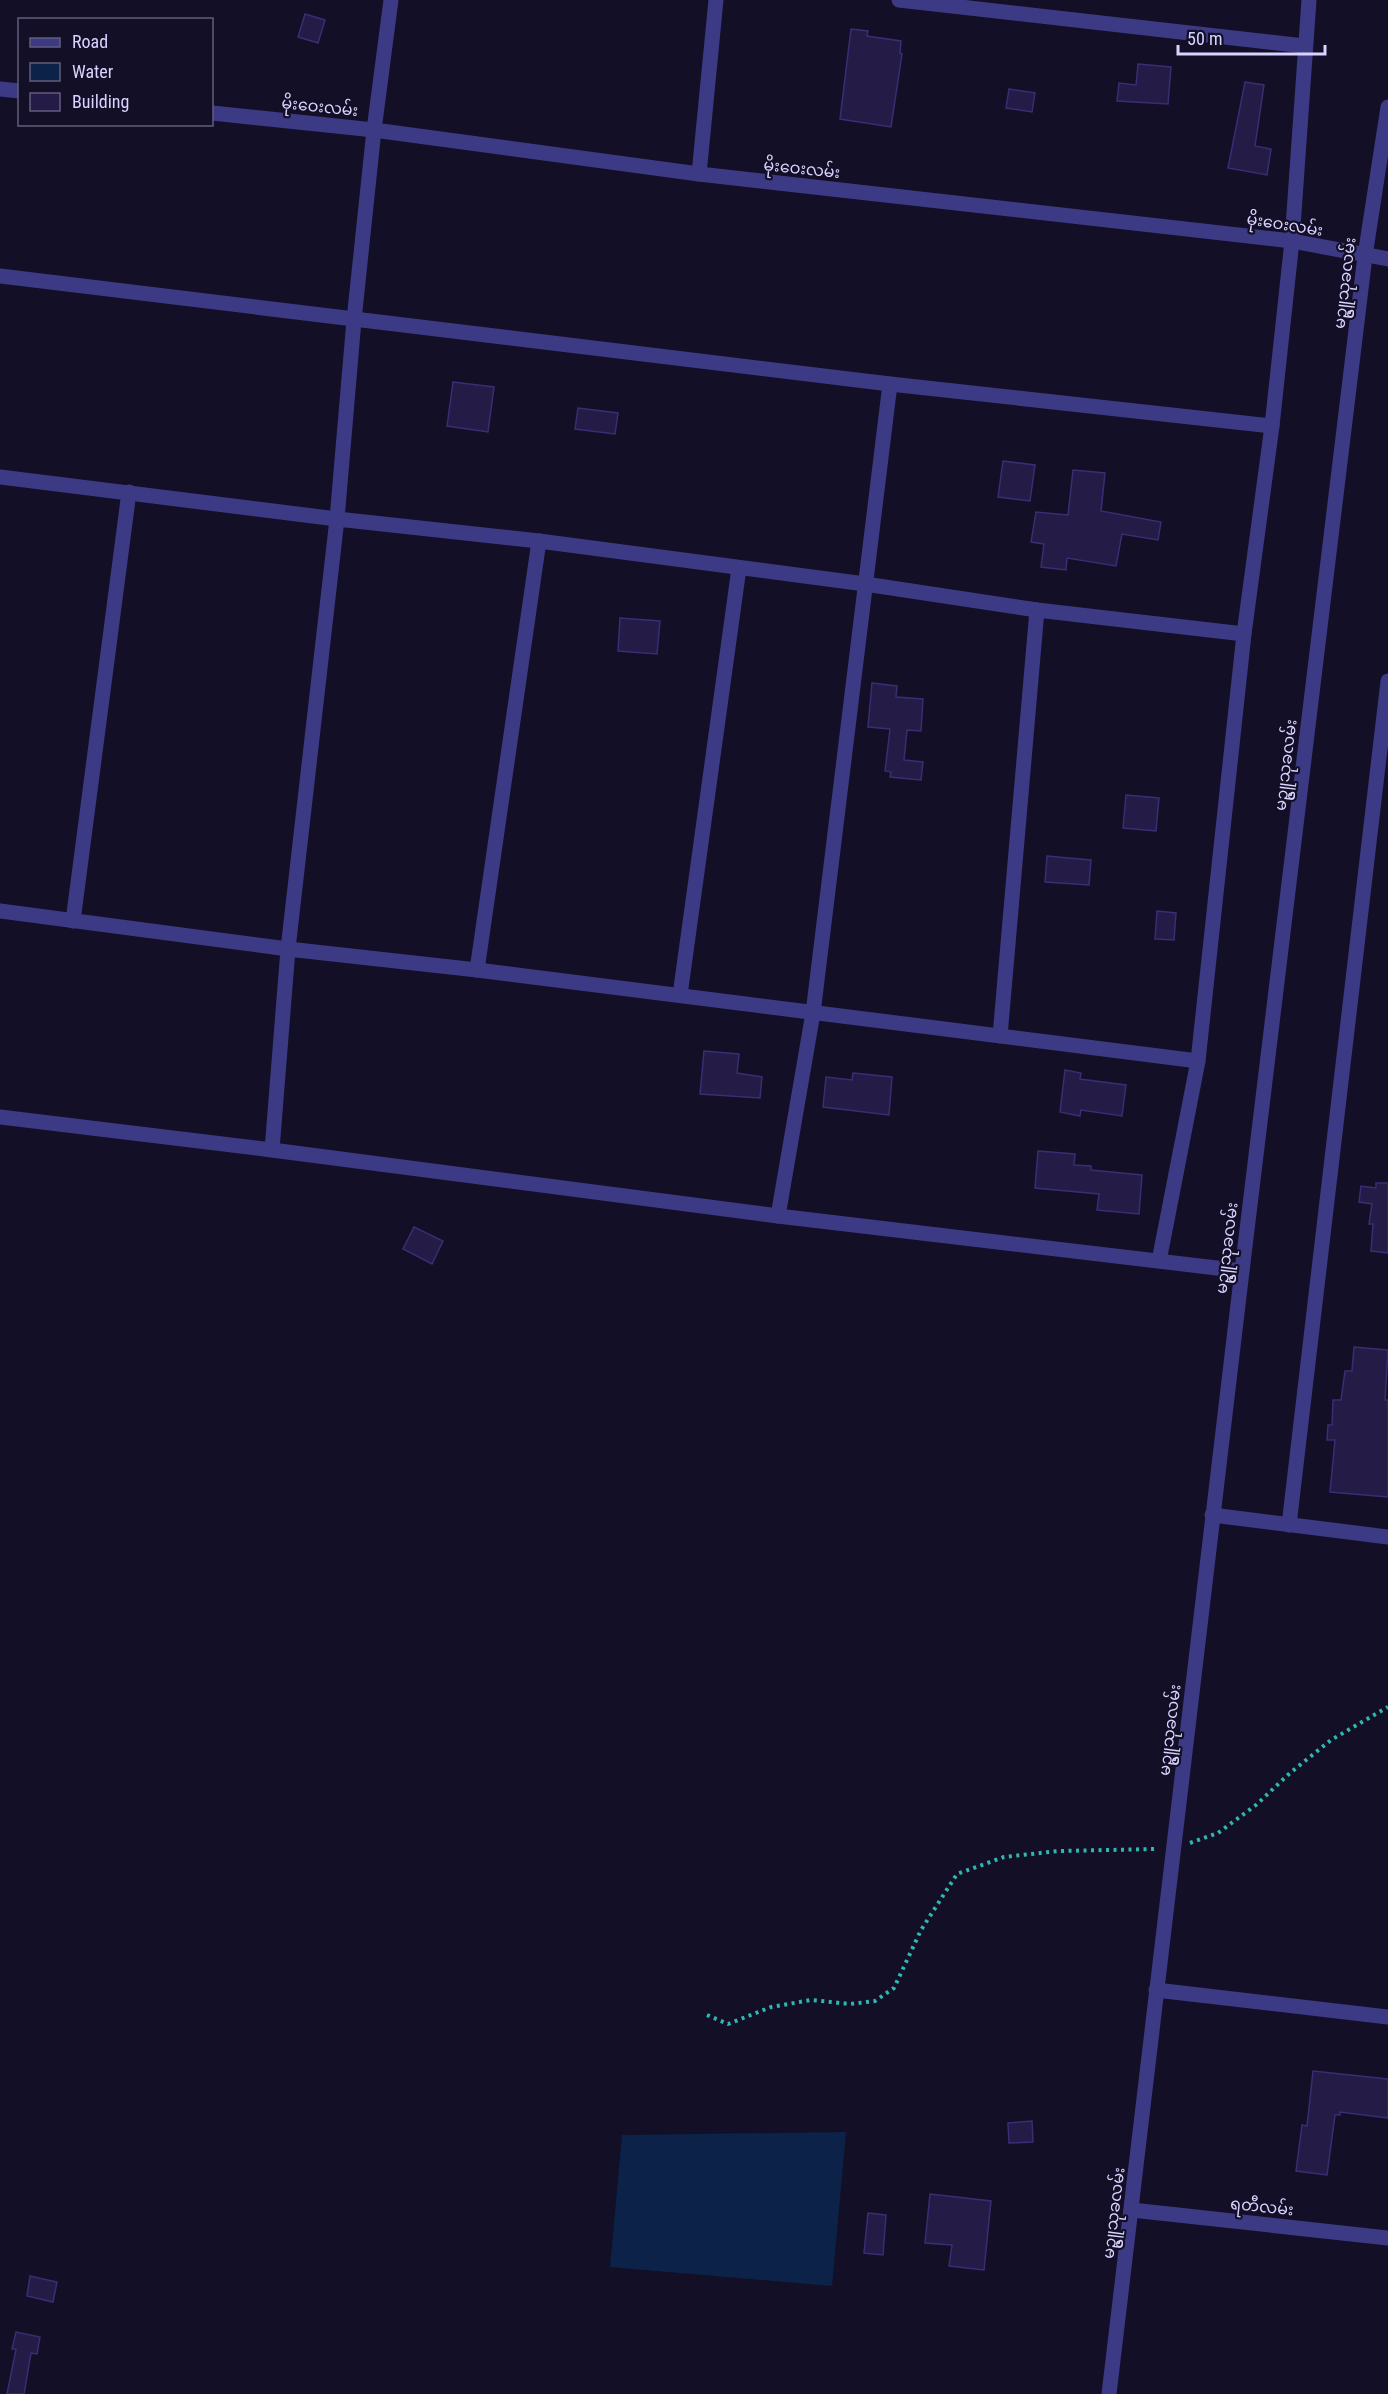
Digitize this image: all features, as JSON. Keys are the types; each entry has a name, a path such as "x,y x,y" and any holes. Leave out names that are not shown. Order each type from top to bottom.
{"street":[{"path":"272,1150 288,949 337,519 354,320 374,130 391,0"},
{"path":"699,174 717,0"},
{"path":"899,0 1304,46"},
{"path":"1159,1261 1198,1061 1244,634 1272,426 1292,241 1309,0"},
{"path":"0,89 18,91"},
{"name":"မဥ္ဇူသုခလမ်း","path":"1109,2394 1212,1515 1365,256 1388,107"},
{"name":"မိုးဝေးလမ်း","path":"213,112 374,130 699,174 1292,241 1388,259"},
{"path":"0,276 890,384 1272,426"},
{"path":"778,1216 813,1013 890,384"},
{"path":"0,477 337,519 539,541 865,584 1037,610 1244,634"},
{"path":"73,921 129,492"},
{"path":"477,970 539,541"},
{"path":"680,995 739,567"},
{"path":"1000,1036 1037,610"},
{"path":"1289,1525 1388,681"},
{"path":"0,911 288,949 477,970 1198,1061"},
{"path":"0,1117 778,1216 1242,1271"},
{"path":"1212,1515 1388,1537"},
{"path":"1156,1990 1388,2017"},
{"name":"ရတီလမ်း","path":"1132,2210 1388,2238"}],"path":[{"path":"707,2015 728,2024 771,2007 811,2000 850,2004 875,2001 894,1988 921,1930 957,1874 1004,1857 1058,1851 1173,1849 1218,1833 1331,1740 1388,1707"}],"water":[{"path":"846,2132 832,2286 610,2267 622,2135"}],"building":[{"path":"305,14 325,20 318,43 298,37"},
{"path":"851,29 868,31 867,36 901,41 900,53 902,54 891,127 840,119"},
{"path":"1138,64 1171,67 1168,104 1117,101 1119,83 1136,85"},
{"path":"1245,82 1264,85 1255,146 1271,149 1267,175 1228,168"},
{"path":"1009,89 1035,93 1032,112 1006,108"},
{"path":"453,382 494,387 488,432 447,426"},
{"path":"578,408 618,413 615,434 575,429"},
{"path":"1003,461 1035,465 1030,501 998,497"},
{"path":"1073,470 1105,473 1101,511 1161,522 1158,540 1122,534 1116,566 1067,558 1066,570 1041,567 1044,544 1031,542 1036,512 1068,515"},
{"path":"620,618 660,621 657,654 618,651"},
{"path":"872,683 897,686 896,697 923,699 921,731 907,730 904,760 923,762 921,780 890,777 891,772 885,771 890,729 868,727"},
{"path":"1126,795 1159,798 1156,831 1123,828"},
{"path":"1047,856 1091,860 1089,885 1045,882"},
{"path":"1157,911 1176,913 1174,940 1155,939"},
{"path":"704,1051 739,1054 737,1073 762,1077 760,1098 700,1094"},
{"path":"1065,1070 1081,1073 1080,1079 1126,1085 1122,1116 1081,1110 1080,1116 1060,1112"},
{"path":"853,1073 892,1077 889,1115 823,1107 826,1077 852,1080"},
{"path":"1038,1151 1075,1154 1074,1165 1091,1166 1091,1170 1142,1175 1139,1214 1097,1210 1099,1194 1035,1188"},
{"path":"1376,1183 1388,1183 1388,1253 1371,1251 1373,1224 1369,1224 1372,1204 1359,1202 1361,1186 1376,1188"},
{"path":"414,1227 443,1241 432,1264 403,1249"},
{"path":"1354,1347 1388,1350 1385,1400 1388,1400 1388,1497 1330,1492 1335,1440 1327,1440 1328,1425 1332,1425 1333,1400 1341,1400 1345,1371 1352,1371"},
{"path":"1313,2071 1388,2079 1388,2118 1340,2112 1340,2115 1335,2115 1327,2175 1296,2171 1302,2125 1307,2126"},
{"path":"1032,2121 1033,2142 1009,2143 1008,2123"},
{"path":"930,2194 991,2201 984,2270 949,2266 952,2245 925,2243"},
{"path":"868,2213 886,2215 883,2255 864,2253"},
{"path":"30,2276 57,2282 53,2302 27,2296"},
{"path":"16,2332 40,2337 37,2354 31,2353 24,2394 7,2394 16,2349 12,2349"}]}
